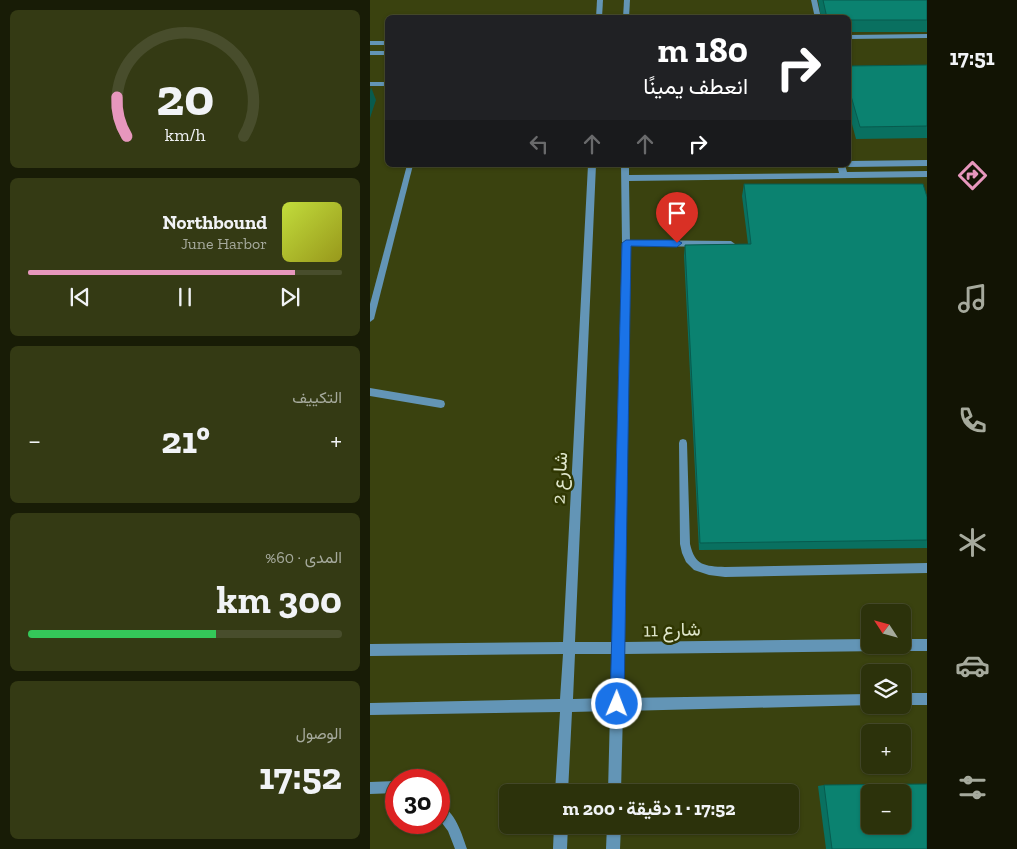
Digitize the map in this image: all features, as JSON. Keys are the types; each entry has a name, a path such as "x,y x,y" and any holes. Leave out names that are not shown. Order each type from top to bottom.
{"street":[{"path":"599,15 600,0"},
{"path":"626,0 626,15"},
{"path":"851,164 927,162"},
{"name":"شارع 2","path":"562,784 592,167"},
{"path":"615,784 626,243 625,167"},
{"path":"842,167 844,175"},
{"path":"625,178 927,174"},
{"path":"911,645 927,644"},
{"name":"شارع 11","path":"370,650 569,650 861,645"},
{"path":"911,699 927,699"},
{"path":"370,709 861,700"},
{"path":"560,849 561,834"},
{"path":"613,849 614,834"}],"lane":[{"path":"814,0 817,15"},
{"path":"851,37 927,36"},
{"path":"370,44 385,43"},
{"path":"370,53 385,53"},
{"path":"370,84 385,84"},
{"path":"370,319 409,167"},
{"path":"626,243 731,244"},
{"path":"370,392 441,404"},
{"path":"683,443 684,544 687,557 695,567 706,571 725,572 927,568"},
{"path":"370,788 385,787"},
{"path":"450,823 461,849"}],"building":[{"path":"823,0 927,0 927,20 851,20 851,15 826,15"},
{"path":"927,65 927,126 860,127 851,96 851,66"},
{"path":"744,184 923,184 927,197 927,540 700,543 685,245 751,244"},
{"path":"911,784 927,784 927,849 832,849 824,785 861,785 861,834 911,834"}],"route":[{"path":"617,704 626,243 677,243"}]}
